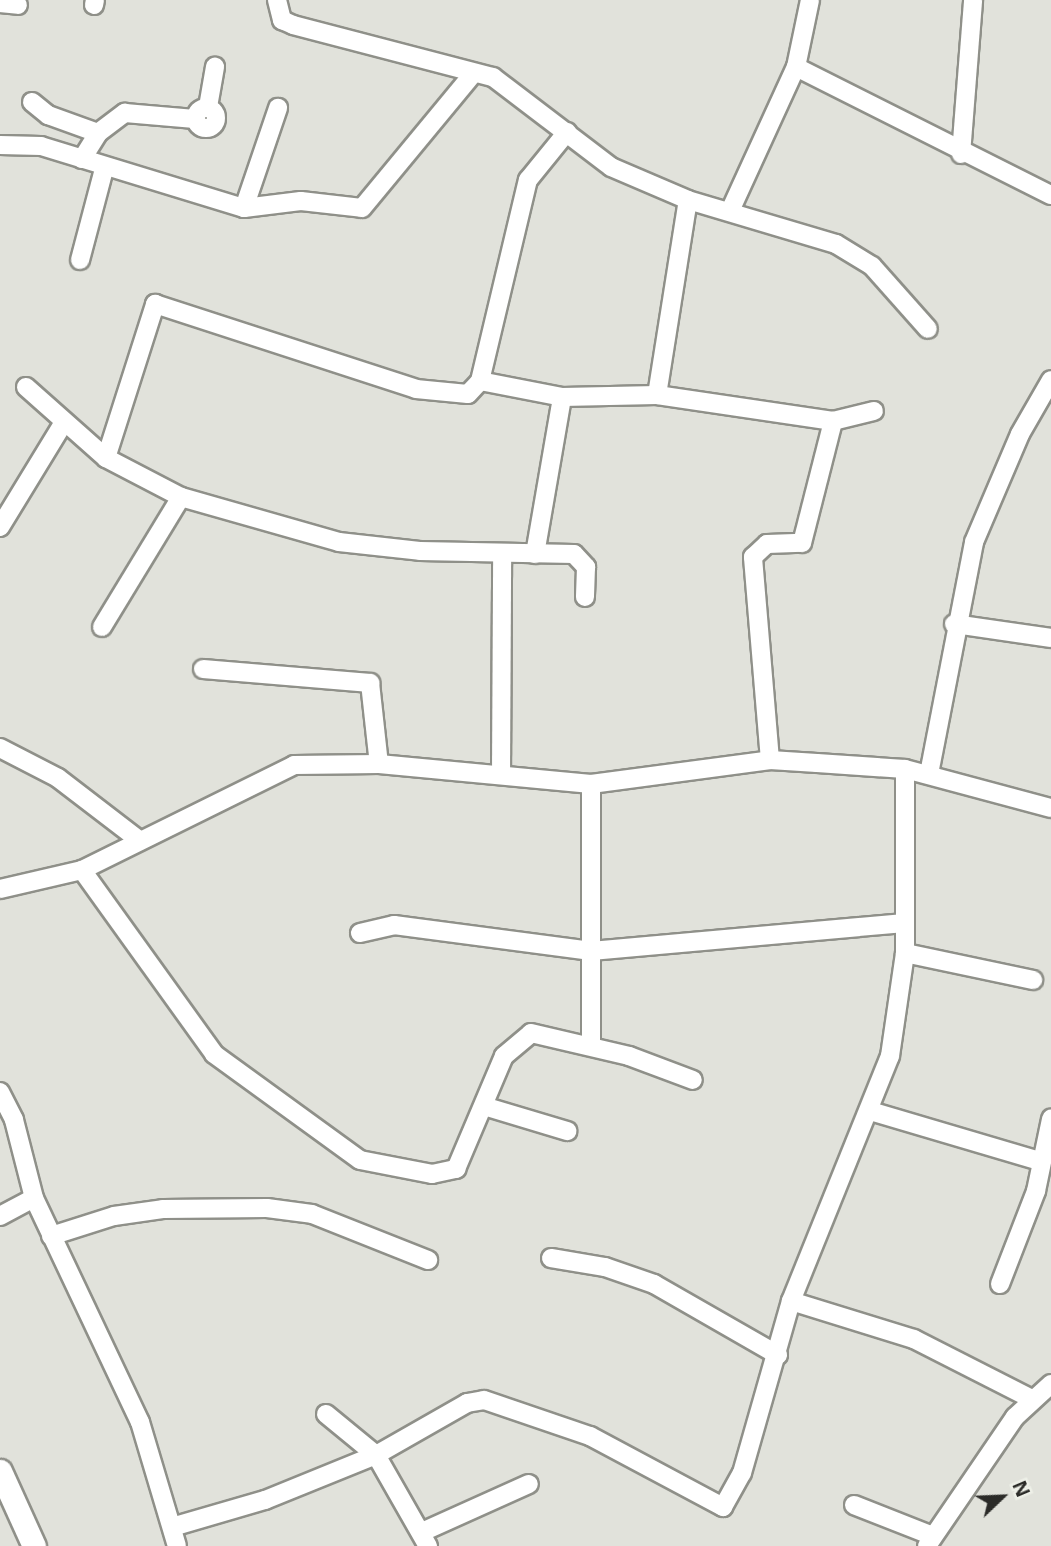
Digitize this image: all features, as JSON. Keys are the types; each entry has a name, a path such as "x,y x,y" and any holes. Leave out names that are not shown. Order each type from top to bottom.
{"main road":[{"path":"0,1471 34,1546"}],"street":[{"path":"277,0 282,20 293,25 472,75 493,77 611,167 688,200 836,244 872,266 928,330"},
{"path":"730,211 796,67 810,0"},
{"path":"961,154 973,0"},
{"path":"82,159 97,133 125,113 202,113 215,67"},
{"path":"796,67 961,154 1051,195"},
{"path":"0,145 41,146 104,169 244,208 301,201 362,208 472,75"},
{"path":"32,102 48,116 97,133"},
{"path":"244,208 278,108"},
{"path":"106,458 155,304 446,397 468,394 480,381 528,180 567,132"},
{"path":"80,260 104,169"},
{"path":"657,395 688,200"},
{"path":"480,381 562,397 657,395 833,421 874,411"},
{"path":"26,387 106,458 180,497 339,542 502,556 536,554 583,558 585,597"},
{"path":"929,774 954,624 974,542 997,481 1049,390"},
{"path":"536,554 562,397"},
{"path":"769,760 753,557 767,544 802,543 833,421"},
{"path":"0,527 64,422"},
{"path":"102,627 180,497"},
{"path":"501,775 502,556"},
{"path":"954,624 1051,638"},
{"path":"203,669 370,683 379,764"},
{"path":"0,748 58,778 140,841"},
{"path":"0,890 82,870 293,765 379,764 591,784 769,760 905,769 1051,808"},
{"path":"172,1527 265,1500 376,1455 467,1403 484,1400 590,1436 723,1507 742,1473 792,1301 890,1056 905,953 905,769"},
{"path":"591,784 591,1046"},
{"path":"82,870 214,1054 344,1153 386,1168 445,1173 461,1164 487,1107 504,1056 520,1037 531,1033 591,1046 693,1080"},
{"path":"360,933 394,925 591,951 905,923"},
{"path":"905,953 1033,980"},
{"path":"0,1092 14,1120 33,1198 140,1422 177,1546"},
{"path":"487,1107 567,1131"},
{"path":"870,1111 1040,1161"},
{"path":"1000,1284 1036,1191 1040,1161 1051,1119"},
{"path":"0,1216 33,1198"},
{"path":"51,1236 114,1216 163,1209 267,1208 312,1214 428,1260"},
{"path":"551,1258 605,1267 653,1284 778,1355"},
{"path":"792,1301 914,1339 1032,1399"},
{"path":"854,1504 930,1541 1032,1399 1051,1384"},
{"path":"326,1414 376,1455 425,1539 529,1484"}]}
